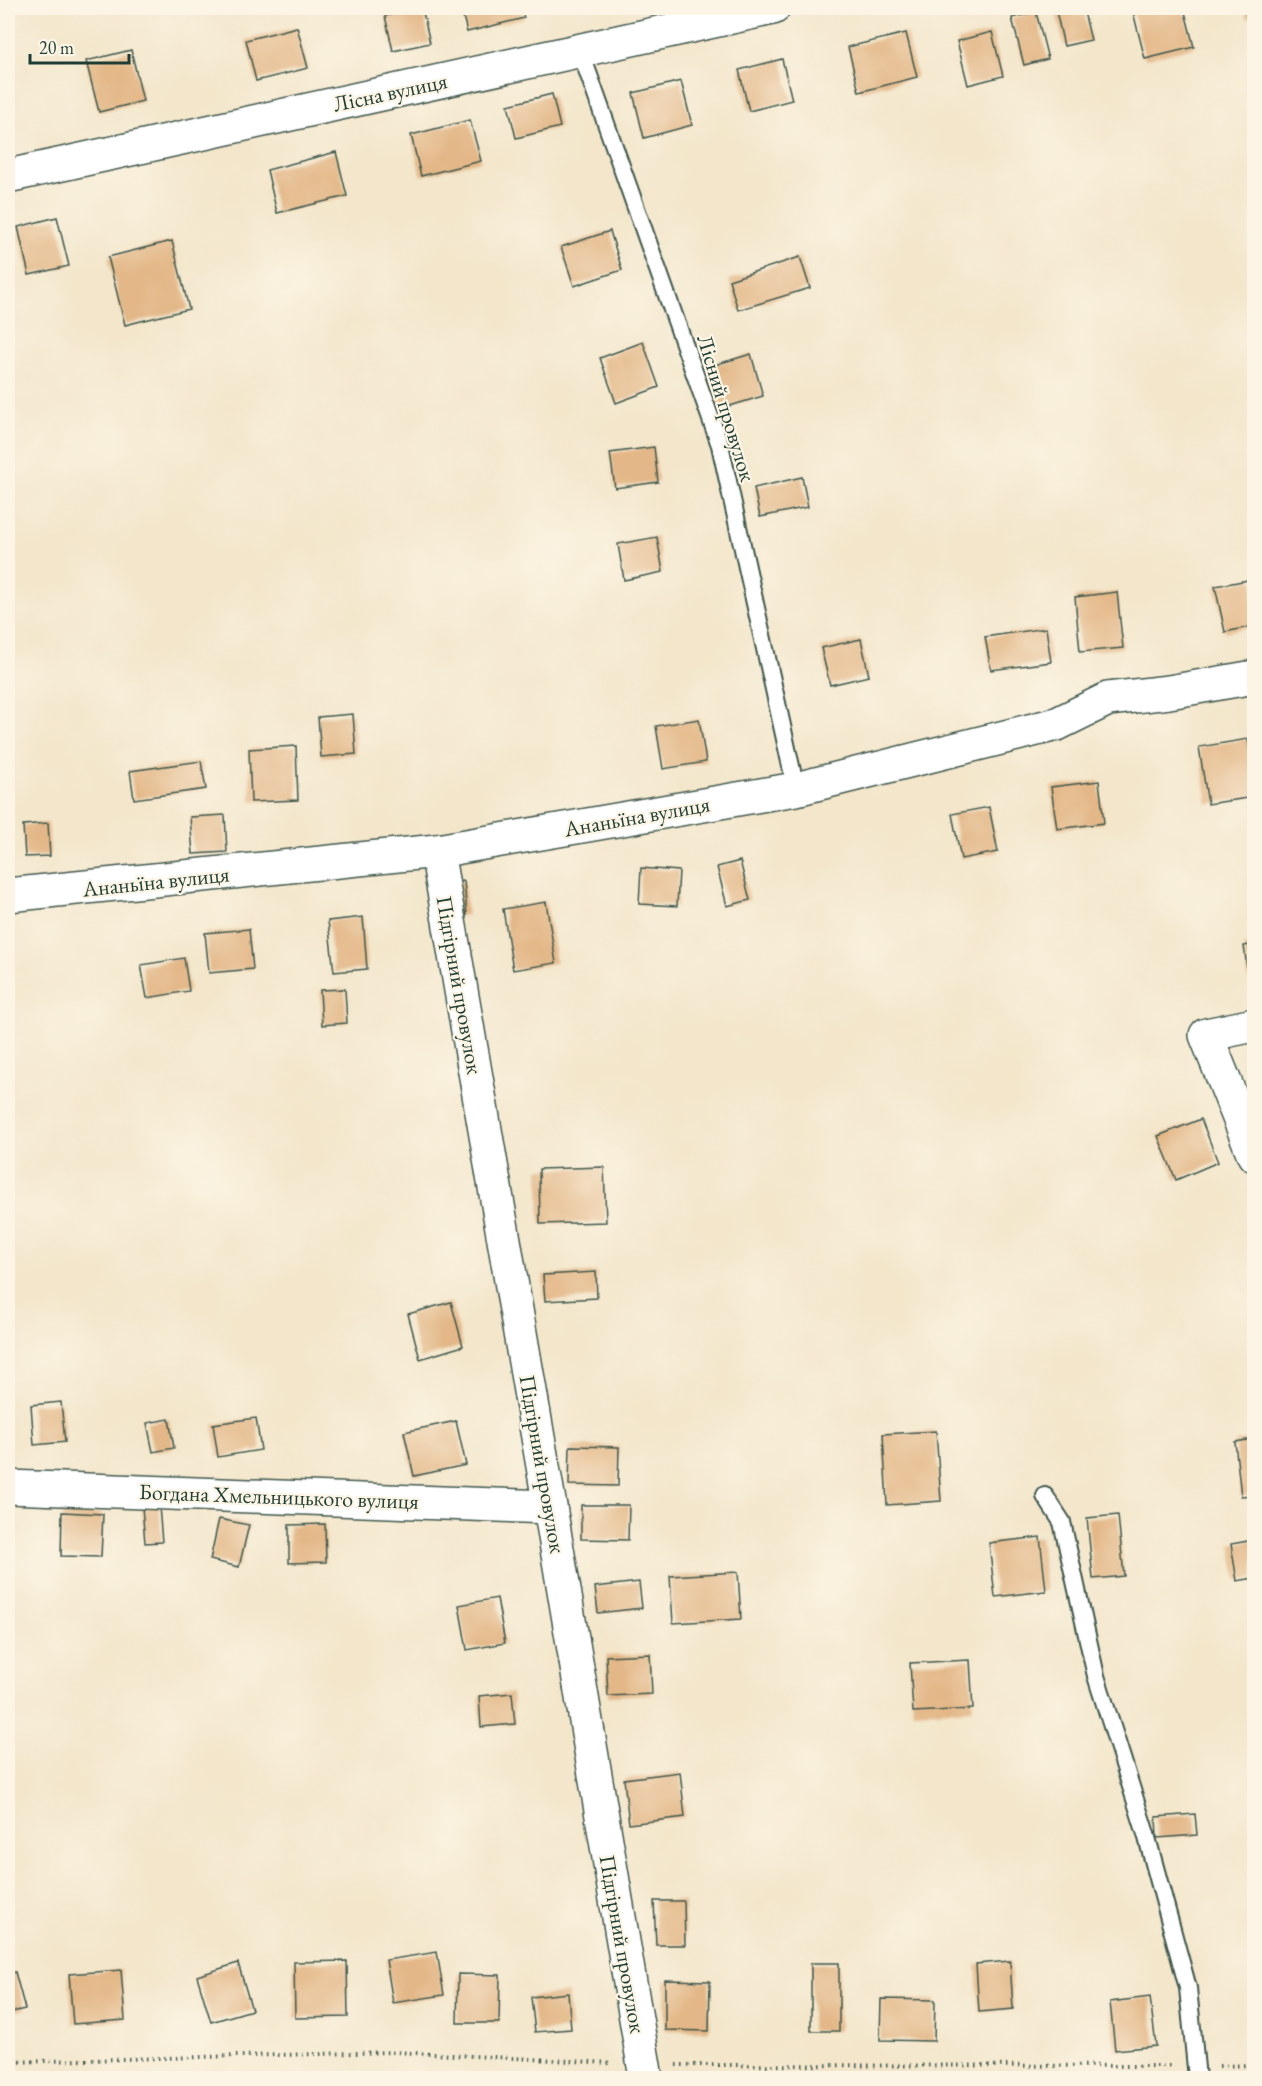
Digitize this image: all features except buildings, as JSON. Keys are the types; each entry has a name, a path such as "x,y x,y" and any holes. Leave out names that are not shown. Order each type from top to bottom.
{"street":[{"name":"Лісна вулиця","path":"8,176 773,8"},
{"name":"Ананьїна вулиця","path":"8,895 437,851 796,789 1057,724 1108,699 1169,692 1254,677"},
{"name":"Підгірний провулок","path":"437,851 646,2079"},
{"path":"1254,1025 1206,1035 1254,1155"},
{"name":"Богдана Хмельницького вулиця","path":"8,1487 550,1507"}],"lane":[{"name":"Лісний провулок","path":"580,50 720,445 796,789"},
{"path":"1046,1496 1062,1522 1096,1676 1146,1834 1188,1988 1197,2079"}]}
